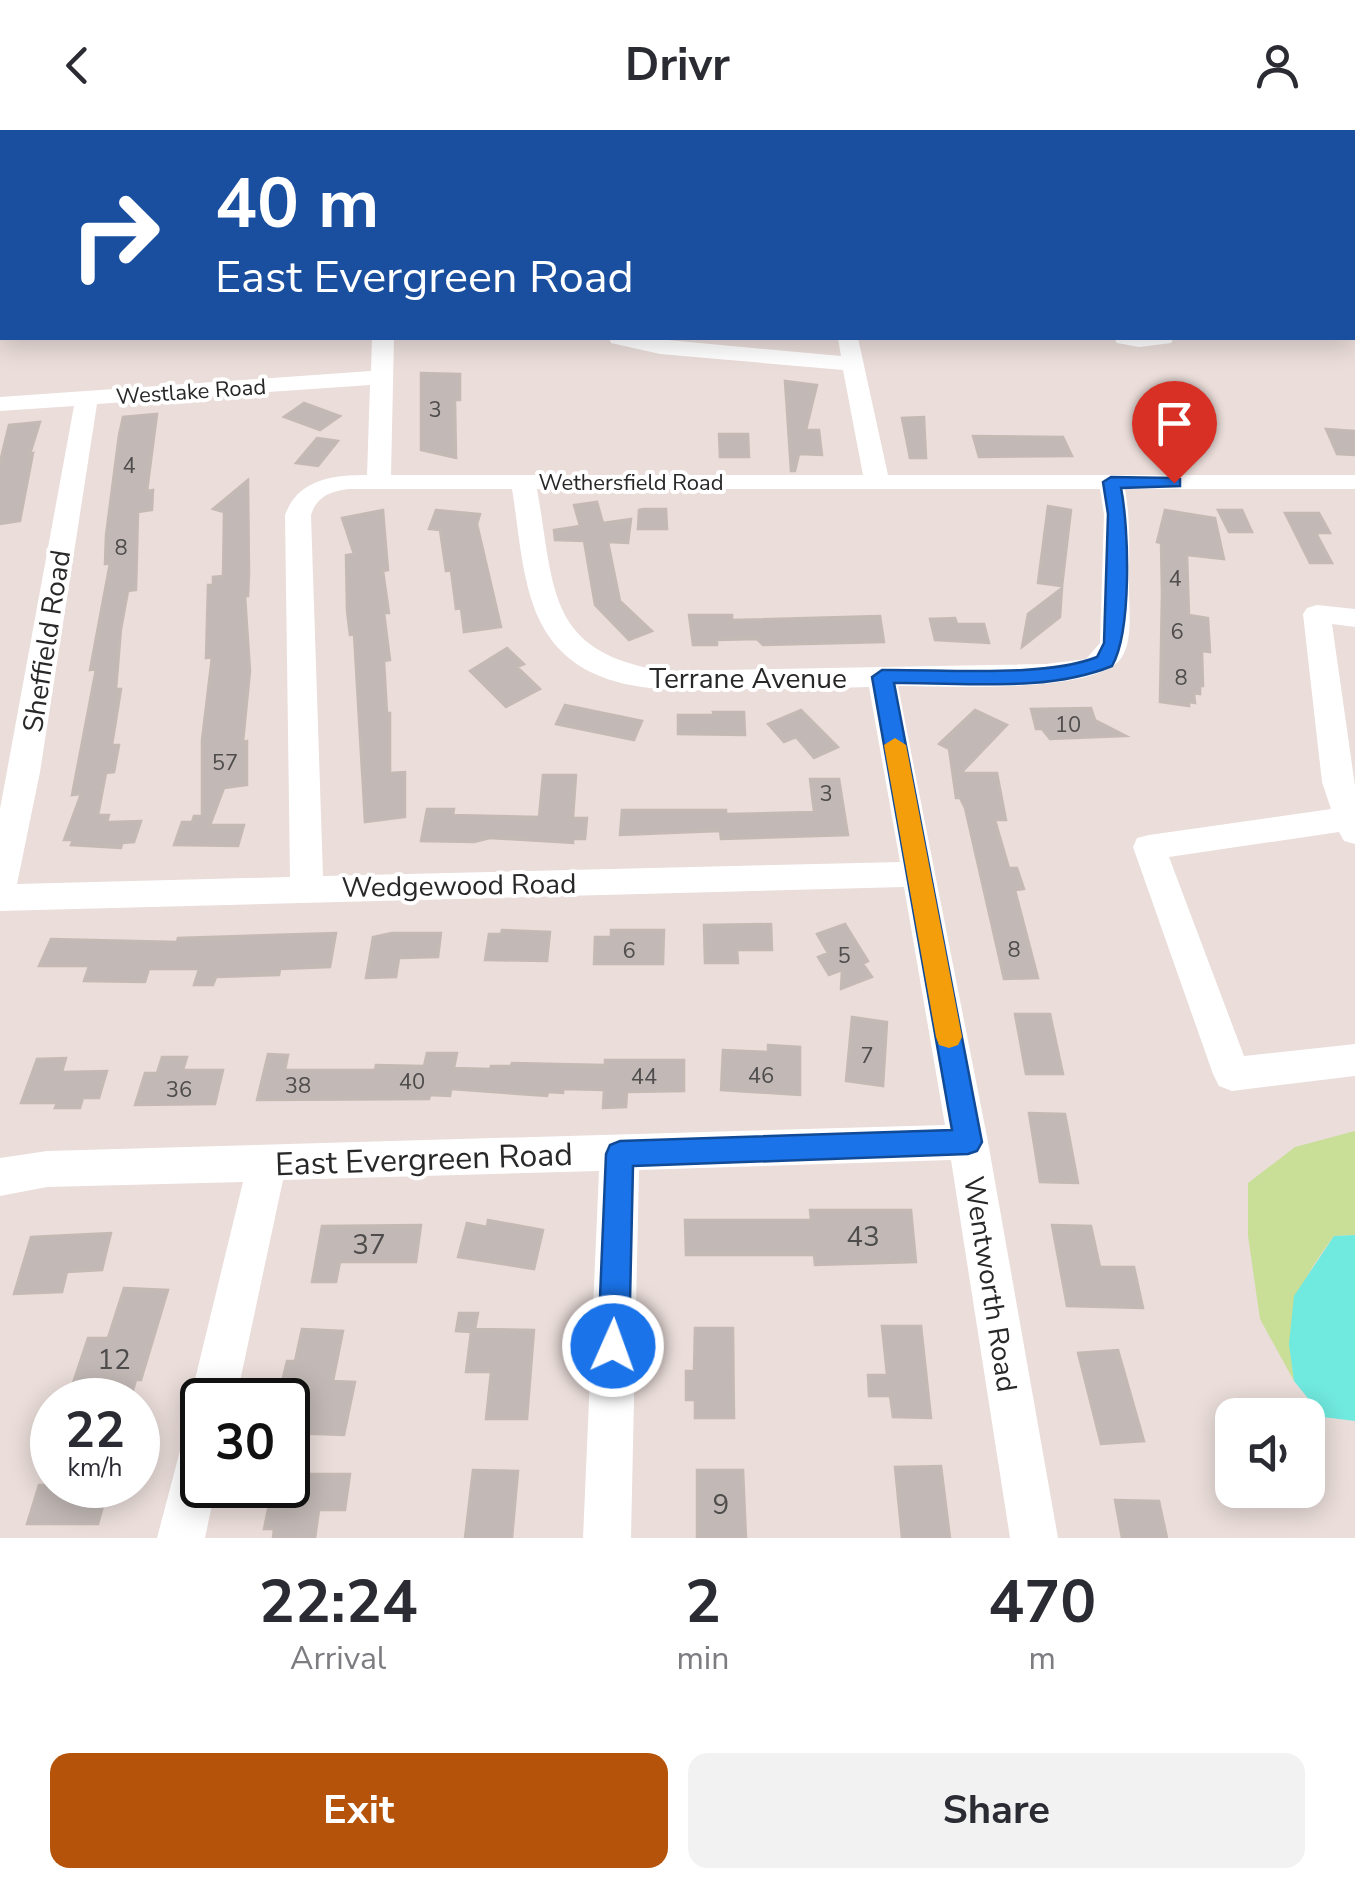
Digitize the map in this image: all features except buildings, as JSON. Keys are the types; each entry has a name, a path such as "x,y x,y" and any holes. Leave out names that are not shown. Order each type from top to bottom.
{"street":[{"path":"378,482 383,340"},
{"path":"627,340 660,347 854,364"},
{"path":"848,340 877,482"},
{"name":"Westlake Road","path":"0,404 382,377"},
{"name":"Sheffield Road","path":"0,884 28,752 87,398"},
{"name":"Wethersfield Road","path":"307,889 298,515 308,494 326,486 378,482 1355,482"},
{"name":"Terrane Avenue","path":"523,482 552,620 568,646 594,666 626,677 665,682 1046,674 1082,670 1105,661 1114,643 1117,514 1111,482"},
{"path":"1355,618 1317,614 1344,739 1352,826 1149,847 1232,1074 1355,1060"},
{"name":"Wentworth Road","path":"882,677 968,1142 1034,1538"},
{"name":"Wedgewood Road","path":"0,898 919,874"},
{"name":"East Evergreen Road","path":"0,1177 48,1169 968,1142"},
{"path":"607,1538 620,1154"},
{"path":"217,1378 267,1163"},
{"path":"181,1538 188,1508"}],"green space":[{"path":"1355,1131 1355,1235 1334,1236 1301,1288 1292,1320 1294,1381 1260,1319 1248,1236 1248,1183 1295,1147"}],"water":[{"path":"1355,1235 1355,1421 1325,1417 1325,1398 1308,1398 1294,1381 1289,1344 1294,1296 1334,1236"}],"slow traffic":[{"path":"895,745 949,1037"}],"route":[{"path":"613,1346 620,1154 968,1142 882,677 1046,674 1082,670 1105,661 1114,643 1117,514 1111,482 1174,483"}]}
